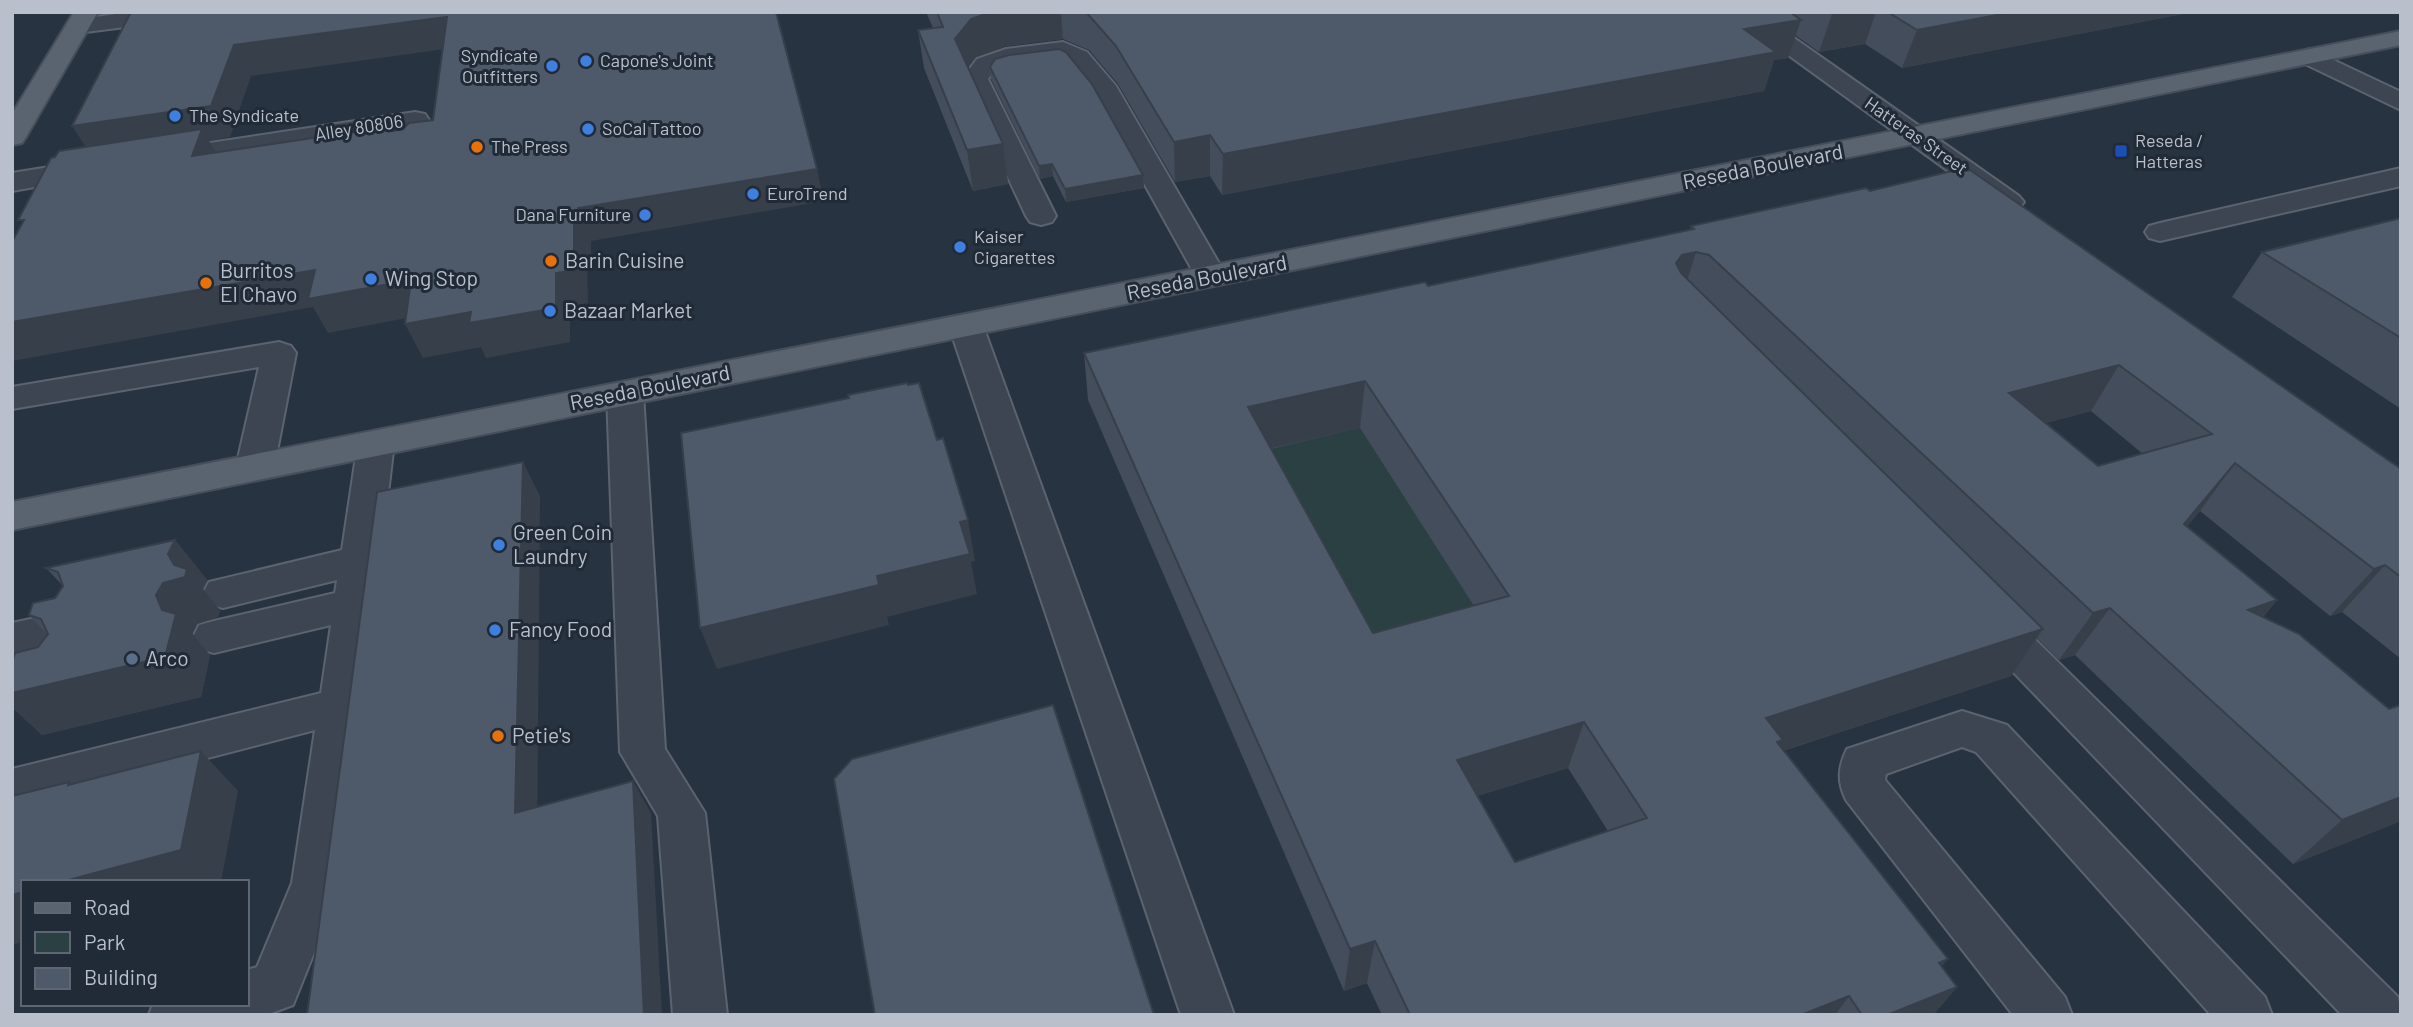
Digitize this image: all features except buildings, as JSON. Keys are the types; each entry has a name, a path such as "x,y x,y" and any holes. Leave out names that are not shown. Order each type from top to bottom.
{"main road":[{"path":"12,137 82,19"},
{"name":"Reseda Boulevard","path":"12,516 2401,38"}],"street":[{"path":"82,19 188,12"},
{"name":"Hatteras Street","path":"1741,12 2029,216"},
{"path":"1041,216 975,79 986,64 1006,57 1063,50 1078,57 1107,92 1211,277"},
{"path":"2309,57 2401,102"},
{"name":"Alley 80806","path":"12,182 415,120"},
{"path":"2160,232 2401,177"},
{"path":"966,326 1208,1015"},
{"path":"12,397 279,353 254,467"},
{"path":"625,393 643,752 681,813 701,1015"},
{"path":"261,991 317,883 376,443"},
{"path":"223,593 360,560"},
{"path":"1964,595 2379,1015"},
{"path":"214,637 355,604"},
{"path":"12,639 77,625"},
{"path":"12,789 340,706"},
{"path":"2046,1015 1862,786 1863,763 1962,729 1991,738 2246,1015"},
{"path":"175,1015 206,1006"}],"green space":[{"path":"1360,428 1483,619 1370,702 1246,454"}],"place":[{"name":"Capone's Joint","path":"586,61"},
{"name":"Syndicate Outfitters","path":"552,66"},
{"name":"The Syndicate","path":"175,116"},
{"name":"SoCal Tattoo","path":"588,129"},
{"name":"The Press","path":"477,147"},
{"name":"Reseda / Hatteras","path":"2121,151"},
{"name":"EuroTrend","path":"753,194"},
{"name":"Dana Furniture","path":"645,215"},
{"name":"Kaiser Cigarettes","path":"960,247"},
{"name":"Barin Cuisine","path":"551,261"},
{"name":"Wing Stop","path":"371,279"},
{"name":"Burritos El Chavo","path":"206,283"},
{"name":"Bazaar Market","path":"550,311"},
{"name":"Green Coin Laundry","path":"499,545"},
{"name":"Fancy Food","path":"495,630"},
{"name":"Arco","path":"132,659"},
{"name":"Petie's","path":"498,736"}]}
